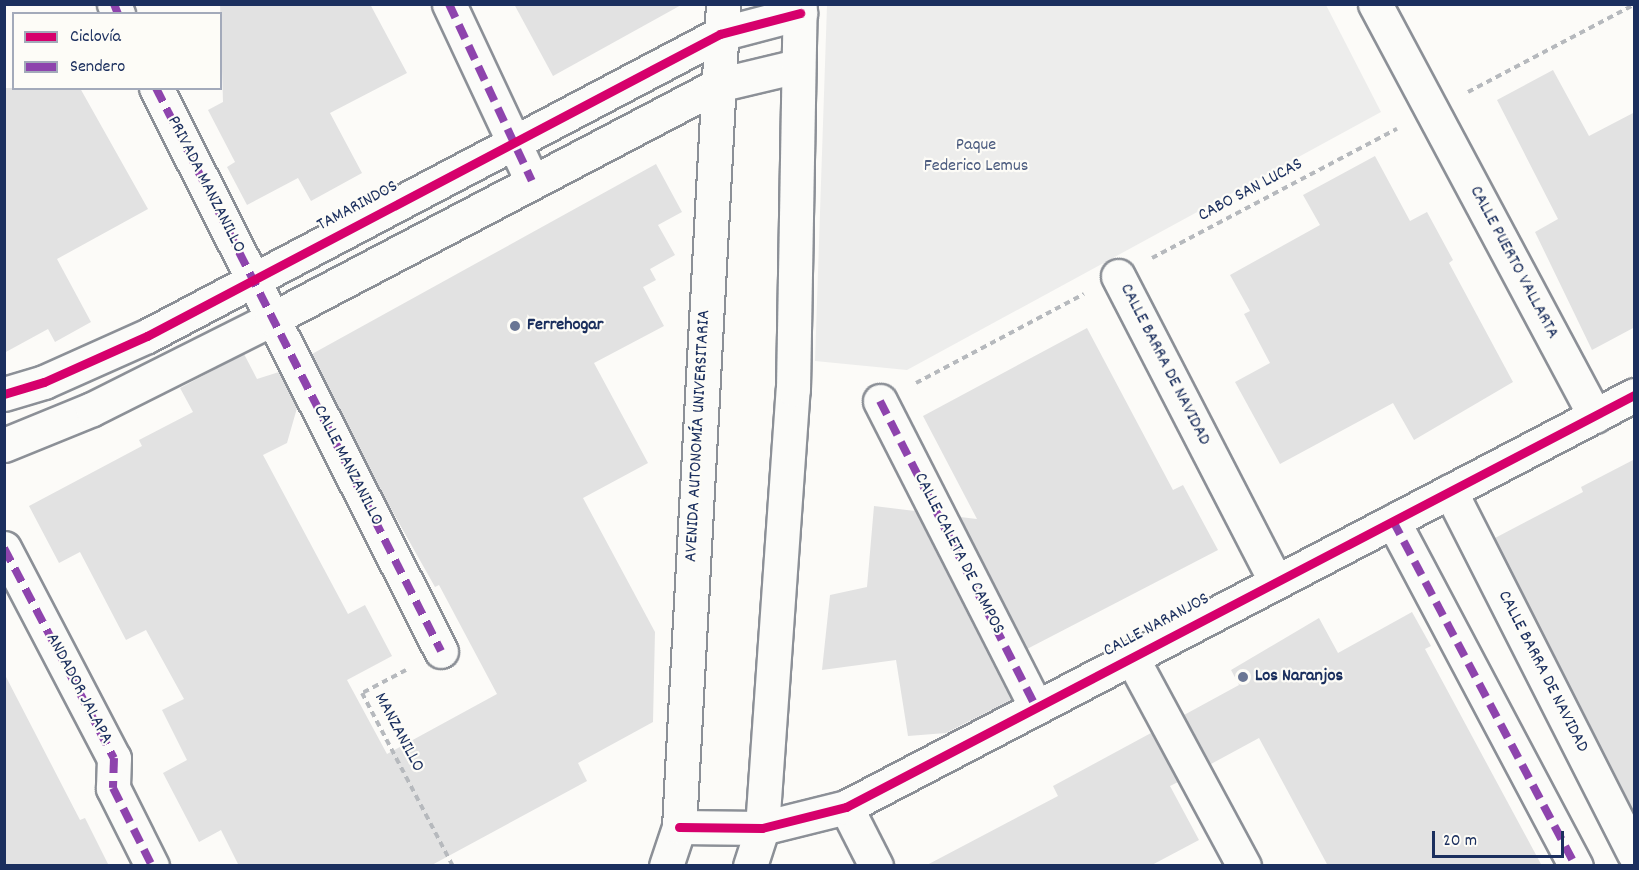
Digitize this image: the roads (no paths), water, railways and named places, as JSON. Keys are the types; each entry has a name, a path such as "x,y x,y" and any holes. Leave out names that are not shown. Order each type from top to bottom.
{"street":[{"path":"449,4 532,181"},
{"name":"CALLE PUERTO VALLARTA","path":"1376,4 1595,416"},
{"path":"750,866 762,828 793,389 800,9"},
{"name":"TAMARINDOS","path":"4,394 44,382 147,336 514,143 721,19 800,9"},
{"name":"AVENIDA AUTONOMÍA UNIVERSITARIA","path":"666,866 679,826 721,19"},
{"path":"4,445 92,409 272,319 718,85 798,66"},
{"name":"PRIVADA MANZANILLO","path":"157,90 254,280"},
{"name":"CALLE BARRA DE NAVIDAD","path":"1118,276 1276,582"},
{"name":"CALLE MANZANILLO","path":"254,280 441,651"},
{"name":"CALLE NARANJOS","path":"679,826 762,828 846,807 1635,395"},
{"name":"CALLE CALETA DE CAMPOS","path":"880,401 1036,707"},
{"name":"CALLE BARRA DE NAVIDAD","path":"1450,491 1635,853"},
{"path":"1393,521 1575,866"},
{"name":"ANDADOR JALAPA","path":"4,548 114,758 113,788 152,866"},
{"path":"1132,658 1244,866"},
{"path":"846,807 876,866"}],"place":[{"name":"Ferrehogar","path":"515,326"},
{"name":"Los Naranjos","path":"1243,677"}],"park label":[{"name":"Paque Federico Lemus","path":"976,157"}]}
